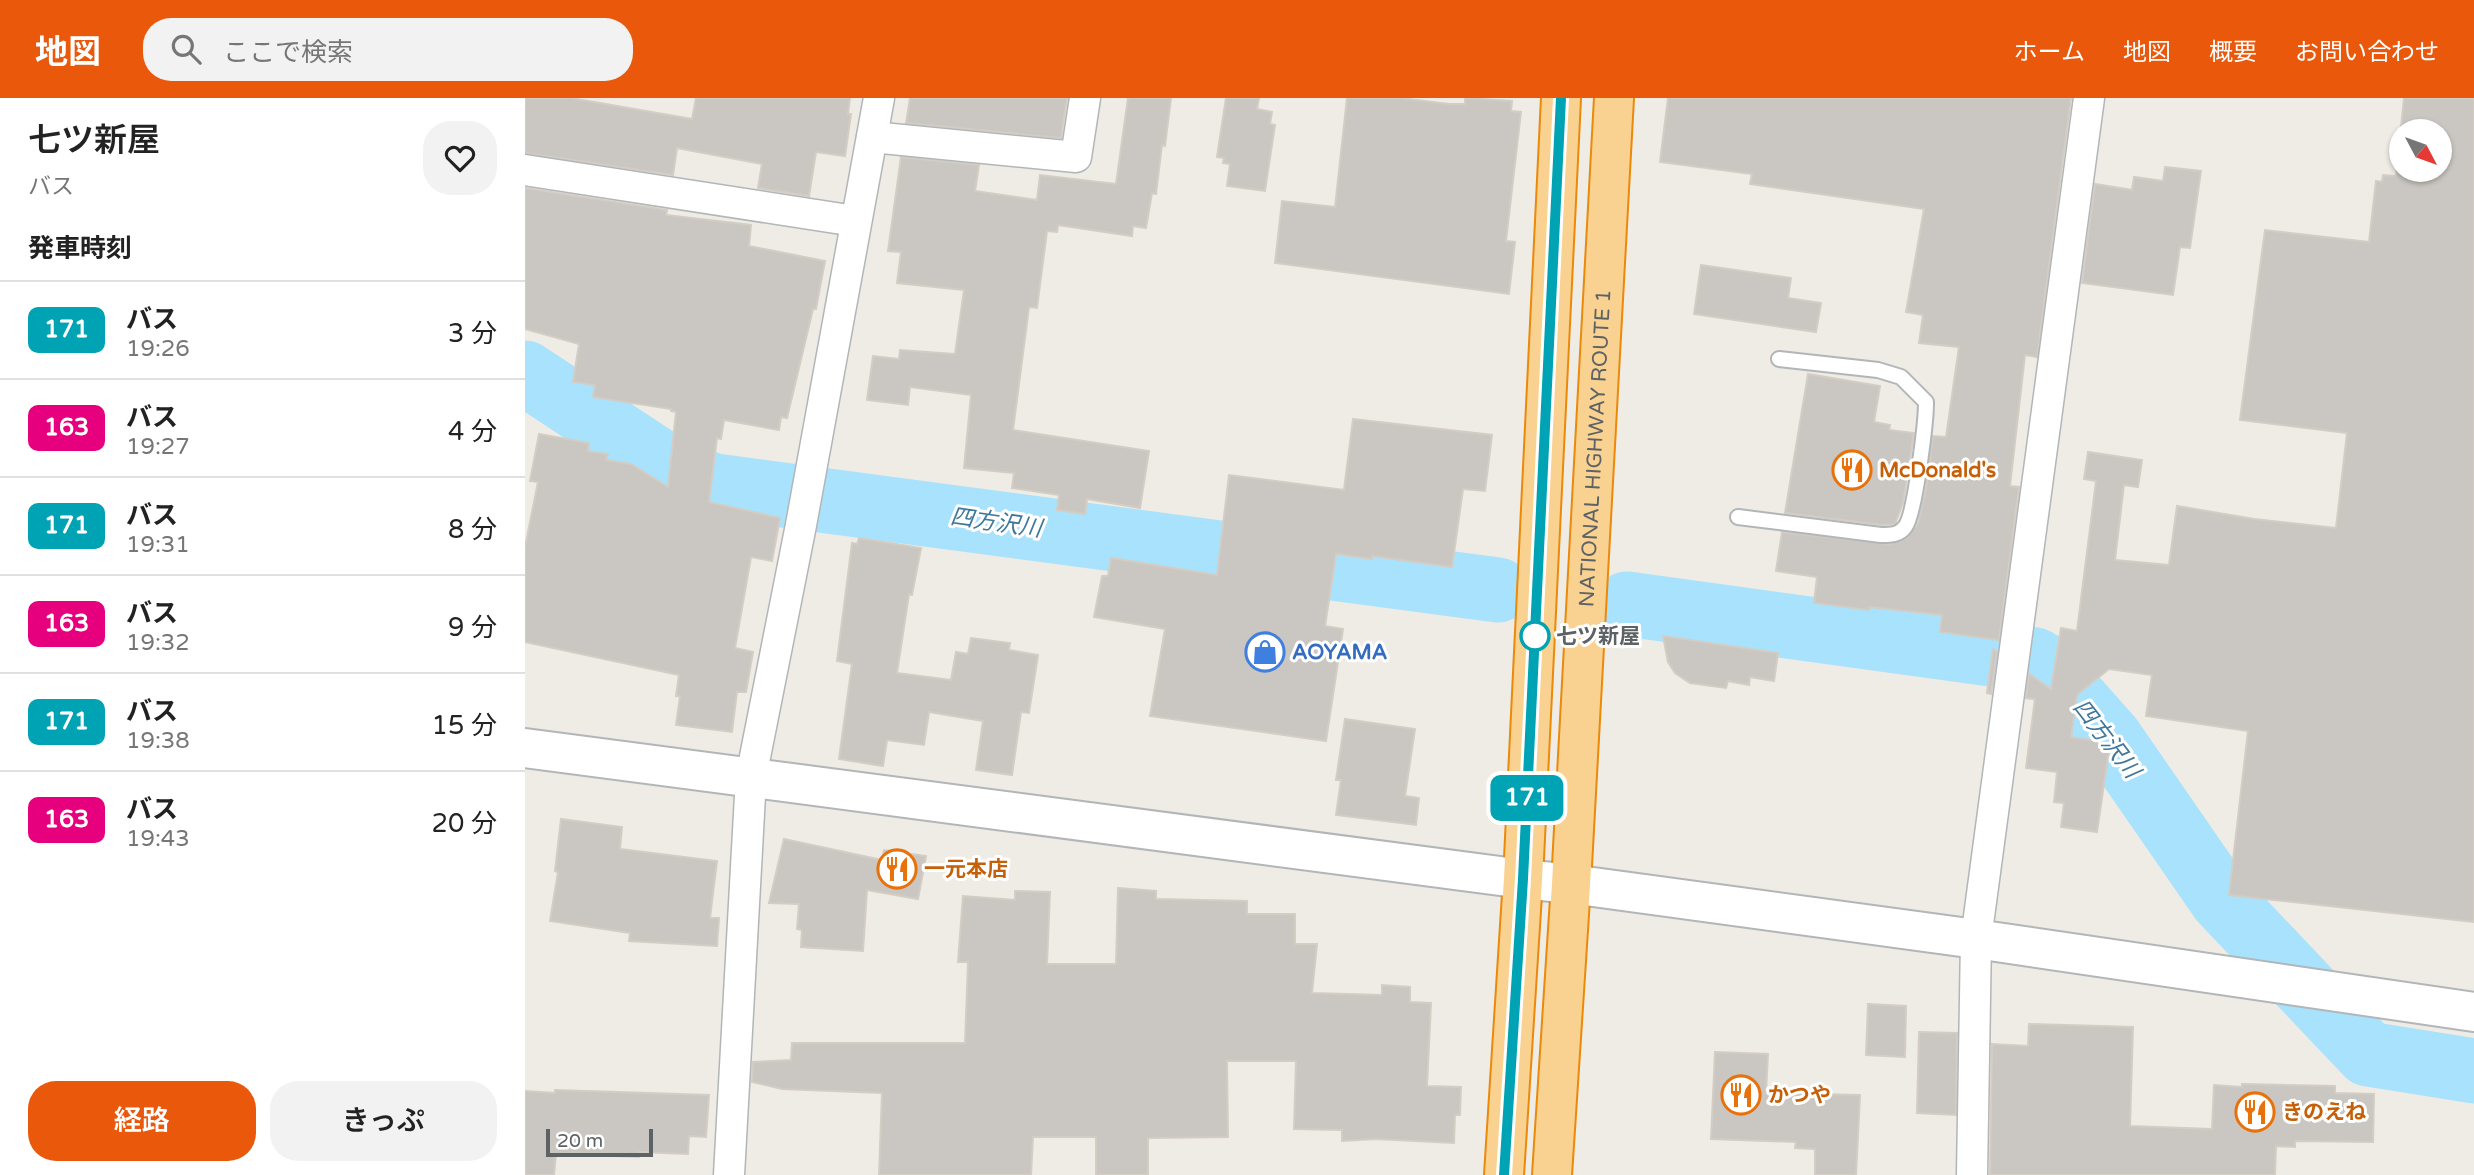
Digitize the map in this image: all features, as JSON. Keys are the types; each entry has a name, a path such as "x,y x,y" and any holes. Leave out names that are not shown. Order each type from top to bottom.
{"highway":[{"path":"1504,1175 1523,879 1561,98"},
{"name":"NATIONAL HIGHWAY ROUTE 1","path":"1552,1175 1571,884 1614,98"}],"street":[{"path":"729,1175 751,777 801,525 879,98"},
{"path":"871,137 1076,158 1085,98"},
{"path":"1972,1175 1976,939 2089,98"},
{"path":"525,170 855,221"},
{"path":"525,748 1571,884 1976,939 2474,1012"}],"lane":[{"path":"1738,517 1881,535 1896,534 1908,523 1926,428 1926,402 1901,377 1878,370 1779,359"}],"building":[{"path":"525,98 571,98 692,119 696,98 850,98 848,114 851,114 845,156 816,152 809,196 758,188 762,164 677,148 673,175 525,153"},
{"path":"910,98 1067,98 1061,138 906,123"},
{"path":"1128,98 1171,98 1156,194 1152,193 1146,228 1133,226 1132,236 1058,225 1057,232 1047,231 1037,308 1029,307 1013,430 1149,451 1140,508 1087,499 1085,514 1057,510 1059,495 1012,488 1014,473 964,468 971,395 910,387 908,405 867,400 873,356 899,359 900,350 955,354 964,290 897,283 901,252 888,251 901,157 979,165 975,191 1037,200 1040,175 1116,184"},
{"path":"1226,98 1259,98 1257,109 1272,112 1270,124 1275,125 1265,191 1227,186 1230,164 1223,163 1224,158 1217,157"},
{"path":"1347,98 1400,98 1449,104 1465,104 1465,98 1512,101 1511,111 1521,112 1506,241 1515,242 1509,294 1275,263 1282,201 1335,207"},
{"path":"1668,98 2071,98 2037,357 2025,355 2010,486 2019,487 1999,640 1940,632 1942,615 1814,603 1817,577 1776,571 1782,532 1889,544 1906,539 1918,523 1926,489 1933,436 1946,437 1959,347 1919,343 1923,315 1906,312 1924,209 1750,184 1752,174 1660,162"},
{"path":"2404,98 2474,98 2474,922 2229,895 2248,731 2146,716 2152,675 2109,669 2077,695 2071,737 2110,743 2097,832 2061,827 2064,803 2054,802 2057,772 2026,768 2035,699 2026,698 2029,674 2051,689 2061,628 2077,631 2096,481 2084,479 2088,452 2142,460 2138,487 2124,485 2115,560 2169,565 2177,506 2254,519 2336,528 2347,433 2240,420 2265,230 2369,242 2376,181 2382,182 2383,175 2389,175 2389,182 2452,182 2452,119 2402,119"},
{"path":"2165,167 2201,171 2190,248 2180,247 2173,295 2082,283 2095,184 2132,190 2134,177 2163,181"},
{"path":"525,188 667,210 666,215 751,225 749,246 825,261 816,309 813,309 787,418 781,417 779,430 724,420 721,439 717,438 709,502 780,518 772,561 751,557 735,648 753,652 746,692 737,692 732,732 676,725 680,696 676,696 679,675 525,642 525,547 538,482 530,481 539,434 589,443 588,451 608,454 606,460 631,464 668,487 676,412 593,397 595,385 573,382 579,344 525,329"},
{"path":"1701,265 1791,278 1788,298 1821,303 1816,332 1694,314"},
{"name":"McDonald's","path":"1808,374 1880,386 1874,422 1890,425 1889,430 1914,433 1903,503 1895,524 1882,525 1785,513"},
{"path":"1353,419 1492,435 1485,491 1463,489 1452,567 1336,554 1325,626 1343,629 1326,741 1150,716 1165,629 1094,617 1102,576 1108,576 1111,558 1217,575 1229,475 1344,490"},
{"path":"859,538 921,548 912,595 909,594 897,673 951,680 956,652 968,654 971,638 1010,643 1009,650 1038,655 1029,713 1021,712 1012,775 976,770 983,721 929,712 924,745 887,740 883,766 839,759 852,664 837,661 852,543 857,544"},
{"path":"1663,636 1778,653 1774,681 1750,677 1749,685 1728,681 1726,688 1690,683 1675,673 1668,662"},
{"path":"1993,649 1997,652 1991,694 1987,693"},
{"path":"1345,719 1415,729 1405,796 1419,798 1416,825 1336,815 1341,780 1336,780"},
{"path":"561,819 622,827 620,849 717,861 710,918 719,918 717,946 629,941 630,933 550,921 558,872 555,871"},
{"path":"784,839 882,860 884,850 926,856 918,899 867,890 863,951 801,947 802,930 797,929 799,904 769,903"},
{"path":"1118,888 1156,891 1156,899 1247,901 1247,914 1295,914 1295,944 1317,944 1312,993 1382,995 1382,985 1410,987 1410,1002 1431,1003 1427,1086 1461,1087 1460,1115 1455,1115 1454,1143 1376,1139 1342,1141 1342,1130 1294,1129 1296,1061 1227,1061 1228,1137 1148,1138 1148,1175 1096,1175 1096,1137 1033,1137 1031,1175 879,1175 882,1093 782,1089 752,1082 753,1062 791,1060 792,1043 965,1043 968,962 958,962 963,896 1015,900 1015,891 1050,892 1047,964 1116,964"},
{"path":"1868,1004 1906,1006 1905,1057 1866,1055"},
{"path":"2029,1024 2133,1027 2130,1126 2212,1129 2214,1085 2335,1086 2335,1093 2374,1094 2373,1142 2295,1141 2295,1147 2276,1146 2275,1175 1990,1175 1992,1044 2028,1046"},
{"path":"1919,1032 1957,1033 1956,1115 1917,1113"},
{"path":"1715,1052 1768,1054 1766,1093 1860,1095 1856,1175 1815,1175 1815,1149 1795,1148 1796,1142 1711,1139"},
{"path":"555,1090 709,1095 706,1137 689,1136 688,1154 639,1152 639,1157 556,1154 554,1175 525,1175 525,1091 555,1093"}],"waterway":[{"name":"四方沢川","path":"525,373 680,475 715,486 1498,590"},
{"name":"四方沢川","path":"1627,604 2035,660 2047,667 2110,738 2222,900 2368,1054 2474,1071"}],"bus line":[{"name":"171","path":"1504,1175 1523,879 1561,98"}],"place":[{"name":"McDonald's","path":"1852,470"},
{"name":"七ツ新屋","path":"1535,636"},
{"name":"AOYAMA","path":"1265,652"},
{"name":"一元本店","path":"897,869"},
{"name":"かつや","path":"1741,1095"},
{"name":"きのえね","path":"2255,1112"}]}
